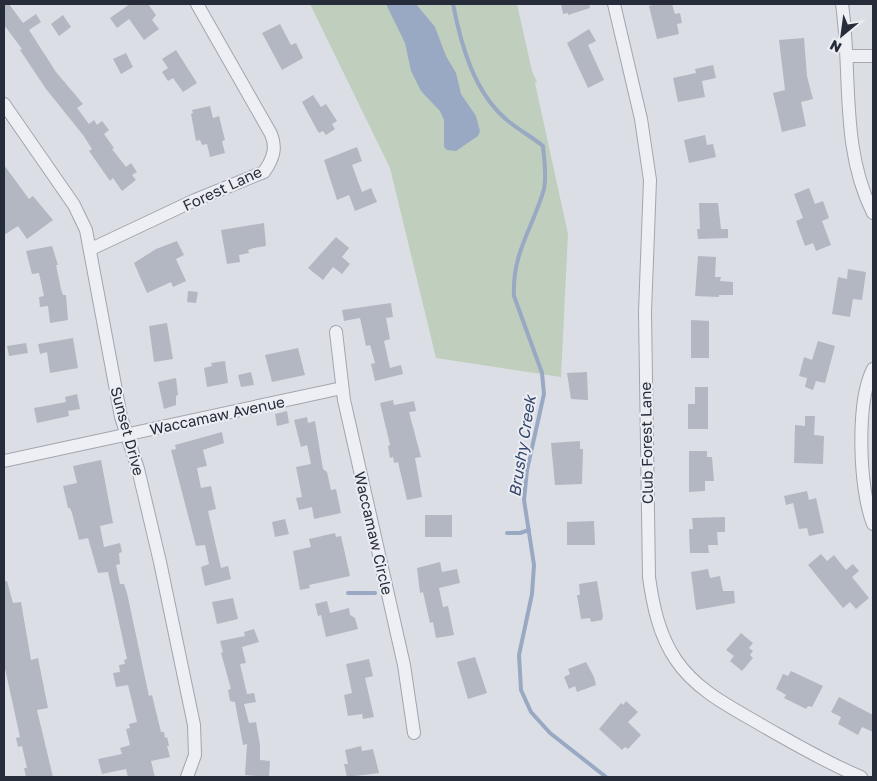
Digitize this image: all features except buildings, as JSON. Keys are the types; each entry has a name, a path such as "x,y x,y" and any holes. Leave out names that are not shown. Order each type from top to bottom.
{"street":[{"name":"Forest Lane","path":"91,249 195,200 264,172 271,162 274,148 271,134 197,4"},
{"name":"Club Forest Lane","path":"614,4 641,119 650,180 645,322 648,577 653,606 669,648 684,670 699,687 779,736 861,777"},
{"path":"842,4 847,56 850,133 862,184 873,213"},
{"path":"847,56 873,56"},
{"name":"Sunset Drive","path":"4,104 74,205 86,230 121,417 128,434 160,562 194,725 195,755 187,777"},
{"name":"Waccamaw Circle","path":"336,332 342,388 404,665 414,733"},
{"path":"873,369 864,394 862,418 866,488 873,524"},
{"name":"Waccamaw Avenue","path":"4,461 342,388"}],"green space":[{"path":"310,4 517,4 532,71 537,82 535,83 568,234 561,377 436,358 390,168"}],"water":[{"path":"386,4 416,4 435,27 446,56 456,73 461,94 476,116 480,131 478,136 456,151 447,150 444,147 444,120 440,111 421,91 411,71 405,43"}],"waterway":[{"name":"Brushy Creek","path":"453,4 465,52 486,97 508,121 543,146 544,189 520,253 514,280 514,296 542,373 544,394 527,470 524,500 534,565 532,594 519,655 521,690 531,712 550,733 606,777"},
{"path":"507,533 520,533 529,530"},
{"path":"348,593 375,593"}]}
